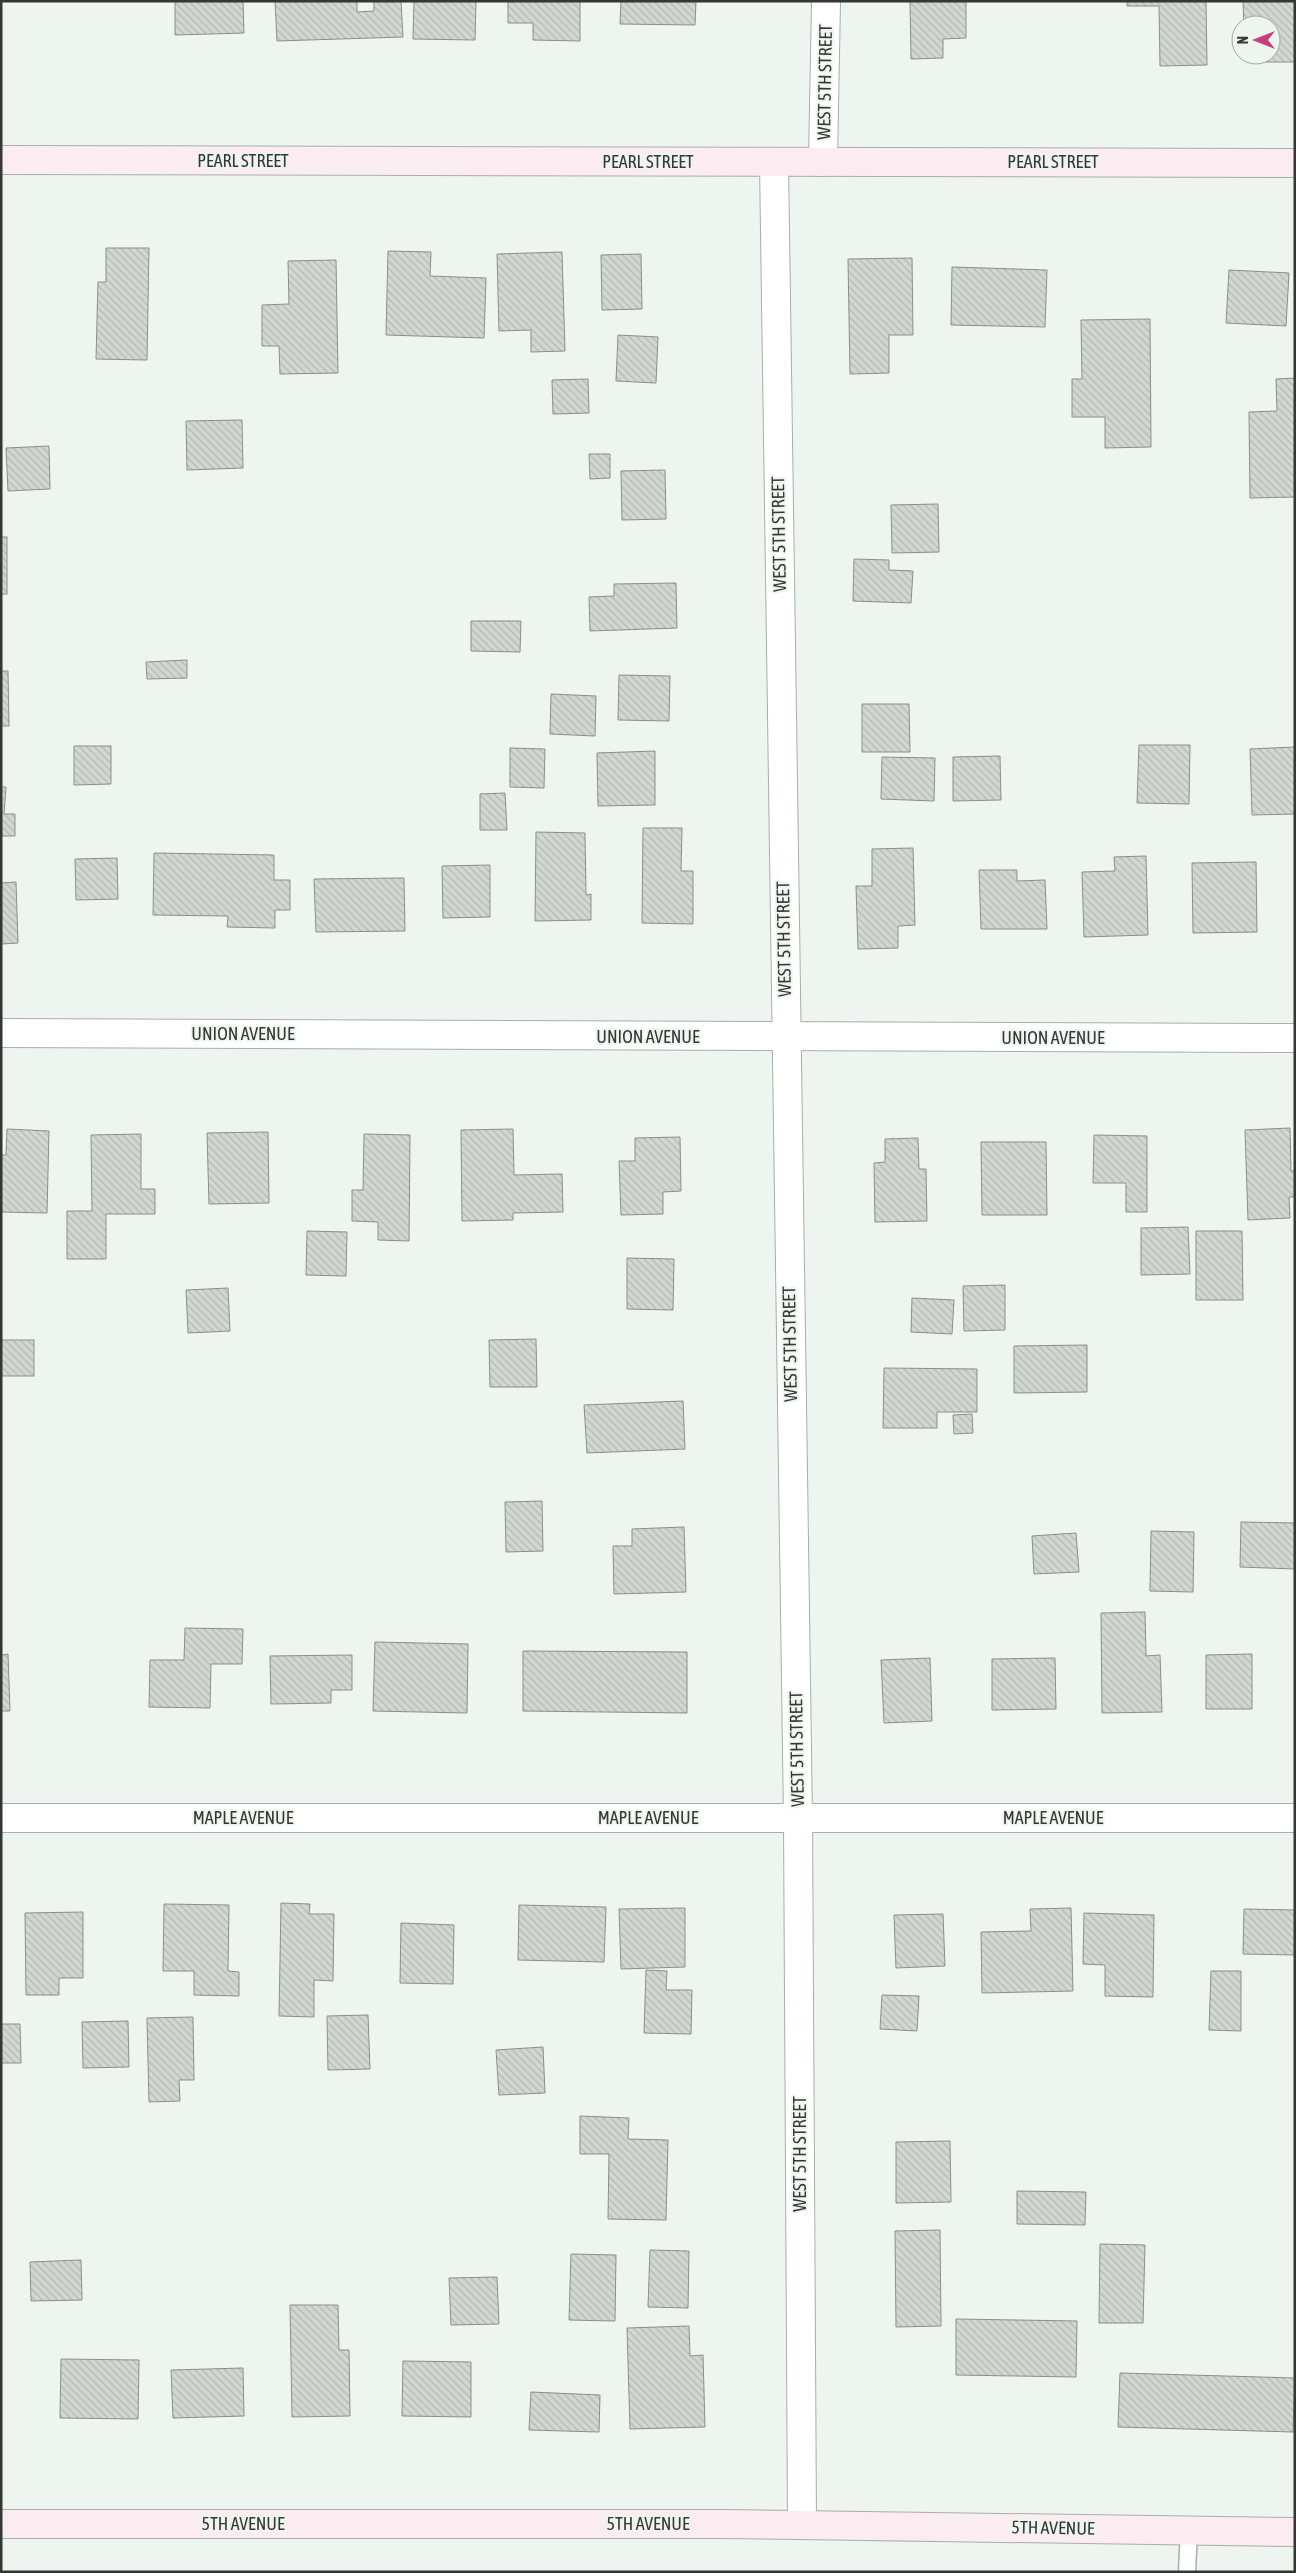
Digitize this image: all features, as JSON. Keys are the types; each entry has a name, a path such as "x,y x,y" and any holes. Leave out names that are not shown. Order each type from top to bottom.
{"street":[{"name":"WEST 5TH STREET","path":"823,162 826,1"},
{"name":"PEARL STREET","path":"1,160 1295,163"},
{"name":"WEST 5TH STREET","path":"774,162 785,1038 798,1818 802,2525"},
{"name":"UNION AVENUE","path":"1,1032 785,1038 1295,1038"},
{"name":"MAPLE AVENUE","path":"1,1818 1295,1818"},
{"name":"5TH AVENUE","path":"1,2524 802,2525 1295,2532"}],"lane":[{"path":"1187,2572 1189,2530"}],"building":[{"path":"175,1 243,1 244,33 175,35"},
{"path":"275,1 357,1 357,12 374,11 374,1 401,1 403,37 277,41"},
{"path":"414,1 476,1 475,40 413,39"},
{"path":"508,1 580,1 580,41 533,40 533,23 508,23"},
{"path":"621,1 696,1 695,25 620,24"},
{"path":"910,1 966,1 966,38 943,39 943,58 911,59"},
{"path":"1127,1 1206,1 1207,65 1160,66 1159,6 1127,6"},
{"path":"1243,1 1295,1 1295,62 1281,62 1281,15 1244,15"},
{"path":"106,248 149,248 147,360 96,359 98,282 106,282"},
{"path":"388,251 431,252 430,276 486,278 484,338 386,335"},
{"path":"562,252 565,351 531,352 531,330 499,331 497,254"},
{"path":"641,254 642,309 602,310 601,255"},
{"path":"912,258 913,335 889,335 889,373 850,374 848,259"},
{"path":"336,260 338,373 280,374 279,346 262,346 262,305 289,304 288,261"},
{"path":"952,267 1047,270 1045,327 951,325"},
{"path":"1229,270 1289,273 1286,326 1226,323"},
{"path":"1150,319 1151,447 1105,448 1105,417 1072,417 1072,379 1082,379 1081,320"},
{"path":"618,335 658,337 656,383 616,381"},
{"path":"1295,378 1295,497 1250,498 1249,412 1277,411 1276,379"},
{"path":"588,379 589,413 553,414 552,380"},
{"path":"242,420 243,468 187,470 186,421"},
{"path":"49,446 50,489 8,491 6,448"},
{"path":"589,454 610,454 610,478 590,479"},
{"path":"665,470 666,519 622,520 621,471"},
{"path":"938,504 939,552 892,553 891,505"},
{"path":"1,537 7,537 7,594 1,594"},
{"path":"854,559 889,560 889,570 913,571 911,603 853,601"},
{"path":"676,583 677,628 590,631 589,597 614,596 614,584"},
{"path":"471,621 521,621 520,652 471,651"},
{"path":"187,660 187,678 147,679 146,662"},
{"path":"1,671 8,671 9,726 1,726"},
{"path":"619,675 670,676 669,721 618,720"},
{"path":"551,694 596,696 595,736 550,734"},
{"path":"862,704 909,704 910,752 862,752"},
{"path":"1139,745 1190,745 1189,804 1137,803"},
{"path":"74,746 111,746 111,784 74,785"},
{"path":"1295,747 1295,814 1252,815 1250,749"},
{"path":"510,748 545,749 544,788 510,787"},
{"path":"655,751 655,805 598,806 597,753"},
{"path":"1000,756 1001,800 953,801 953,757"},
{"path":"882,757 935,758 934,801 881,799"},
{"path":"1,787 6,787 4,814 15,814 15,836 1,836"},
{"path":"505,793 507,830 480,830 480,794"},
{"path":"643,828 682,828 681,871 693,871 693,924 642,923"},
{"path":"536,832 585,833 586,895 591,894 591,920 535,921"},
{"path":"913,848 915,925 898,926 898,948 858,949 856,886 872,886 872,849"},
{"path":"154,853 274,855 274,880 290,880 290,910 275,910 275,928 227,927 228,916 153,915"},
{"path":"1146,856 1148,935 1084,937 1082,872 1115,871 1114,857"},
{"path":"117,858 118,899 76,900 75,859"},
{"path":"1256,862 1257,932 1193,933 1192,863"},
{"path":"490,865 490,917 443,918 442,866"},
{"path":"979,870 1017,870 1017,881 1045,880 1047,929 981,929"},
{"path":"404,878 405,931 316,932 314,879"},
{"path":"16,882 18,943 1,944 1,883"},
{"path":"1290,1128 1291,1171 1295,1171 1295,1197 1289,1197 1290,1218 1248,1220 1245,1130"},
{"path":"7,1129 49,1131 47,1213 1,1212 1,1155 6,1155"},
{"path":"513,1129 514,1175 562,1174 563,1212 513,1213 513,1220 462,1221 461,1130"},
{"path":"268,1132 269,1203 209,1204 207,1133"},
{"path":"141,1134 141,1189 155,1189 155,1214 106,1214 106,1259 67,1259 67,1211 92,1211 91,1135"},
{"path":"364,1134 410,1135 409,1241 378,1240 378,1222 352,1221 352,1190 363,1190"},
{"path":"1094,1135 1147,1136 1147,1212 1126,1212 1126,1183 1093,1183"},
{"path":"680,1137 681,1191 663,1192 663,1214 621,1215 619,1161 635,1161 635,1138"},
{"path":"918,1138 919,1169 926,1169 927,1221 875,1222 874,1163 885,1162 885,1139"},
{"path":"981,1142 1046,1142 1047,1215 982,1215"},
{"path":"1188,1227 1190,1274 1141,1275 1141,1228"},
{"path":"307,1231 347,1232 346,1276 306,1275"},
{"path":"1196,1231 1242,1231 1243,1300 1196,1300"},
{"path":"627,1258 674,1259 673,1310 627,1309"},
{"path":"1005,1285 1005,1330 964,1331 963,1286"},
{"path":"228,1288 230,1331 188,1333 186,1290"},
{"path":"912,1298 954,1300 952,1334 911,1332"},
{"path":"536,1339 537,1387 490,1387 489,1340"},
{"path":"1,1340 34,1340 34,1376 1,1376"},
{"path":"1087,1345 1087,1392 1014,1393 1014,1346"},
{"path":"884,1368 977,1369 977,1412 937,1412 937,1428 883,1428"},
{"path":"683,1401 685,1449 587,1453 584,1405"},
{"path":"972,1414 973,1433 954,1434 953,1415"},
{"path":"542,1501 543,1551 506,1552 505,1502"},
{"path":"1241,1522 1295,1523 1295,1569 1240,1567"},
{"path":"684,1527 686,1592 614,1594 613,1546 632,1546 632,1529"},
{"path":"1151,1531 1194,1532 1193,1592 1150,1591"},
{"path":"1076,1533 1079,1572 1034,1574 1032,1536"},
{"path":"1145,1612 1146,1656 1160,1655 1162,1712 1102,1713 1101,1613"},
{"path":"185,1628 243,1629 242,1664 211,1664 210,1708 149,1707 150,1660 184,1660"},
{"path":"375,1642 468,1644 467,1713 373,1711"},
{"path":"523,1651 687,1652 687,1713 523,1711"},
{"path":"8,1654 10,1711 1,1711 1,1655"},
{"path":"1252,1654 1252,1709 1206,1709 1206,1655"},
{"path":"352,1655 352,1690 331,1690 331,1703 271,1704 270,1656"},
{"path":"930,1658 932,1721 884,1723 881,1660"},
{"path":"1055,1658 1056,1709 992,1710 992,1659"},
{"path":"281,1903 310,1904 309,1914 334,1914 333,1981 314,1980 314,2017 279,2016"},
{"path":"164,1904 229,1905 228,1971 239,1972 239,1996 194,1995 194,1971 163,1971"},
{"path":"519,1905 606,1907 604,1962 518,1960"},
{"path":"685,1908 685,1967 621,1969 619,1909"},
{"path":"1071,1908 1073,1991 982,1993 981,1932 1031,1931 1030,1909"},
{"path":"1244,1909 1295,1910 1295,1955 1243,1954"},
{"path":"83,1912 83,1978 59,1978 59,1995 26,1995 25,1913"},
{"path":"1084,1913 1154,1915 1153,1997 1105,1996 1105,1965 1083,1964"},
{"path":"943,1914 945,1966 896,1968 894,1915"},
{"path":"401,1923 454,1925 453,1984 400,1983"},
{"path":"646,1970 667,1971 666,1990 692,1990 691,2034 644,2033"},
{"path":"1211,1971 1241,1971 1241,2031 1209,2030"},
{"path":"882,1995 919,1996 917,2031 880,2029"},
{"path":"368,2015 370,2069 328,2070 327,2016"},
{"path":"193,2017 194,2080 179,2080 180,2101 149,2102 147,2018"},
{"path":"128,2021 129,2067 83,2068 82,2022"},
{"path":"1,2024 20,2024 21,2063 1,2063"},
{"path":"543,2047 545,2093 499,2095 496,2050"},
{"path":"580,2116 629,2118 628,2139 668,2140 666,2220 608,2219 609,2154 580,2154"},
{"path":"950,2141 951,2202 896,2203 896,2142"},
{"path":"1017,2191 1086,2192 1085,2225 1017,2224"},
{"path":"940,2230 941,2326 896,2327 895,2231"},
{"path":"1100,2244 1145,2245 1143,2323 1099,2323"},
{"path":"650,2250 689,2251 688,2308 648,2307"},
{"path":"571,2254 616,2255 615,2321 569,2320"},
{"path":"81,2260 82,2300 31,2301 30,2262"},
{"path":"497,2277 499,2324 451,2325 449,2278"},
{"path":"290,2305 338,2305 339,2350 349,2350 350,2416 292,2417"},
{"path":"956,2319 1077,2321 1076,2377 956,2375"},
{"path":"689,2326 690,2356 703,2355 705,2427 630,2429 627,2328"},
{"path":"61,2359 139,2360 138,2419 60,2418"},
{"path":"403,2361 471,2362 471,2417 402,2416"},
{"path":"243,2368 244,2416 173,2418 171,2370"},
{"path":"1120,2373 1295,2378 1293,2432 1118,2427"},
{"path":"531,2392 600,2395 599,2432 529,2430"}]}
